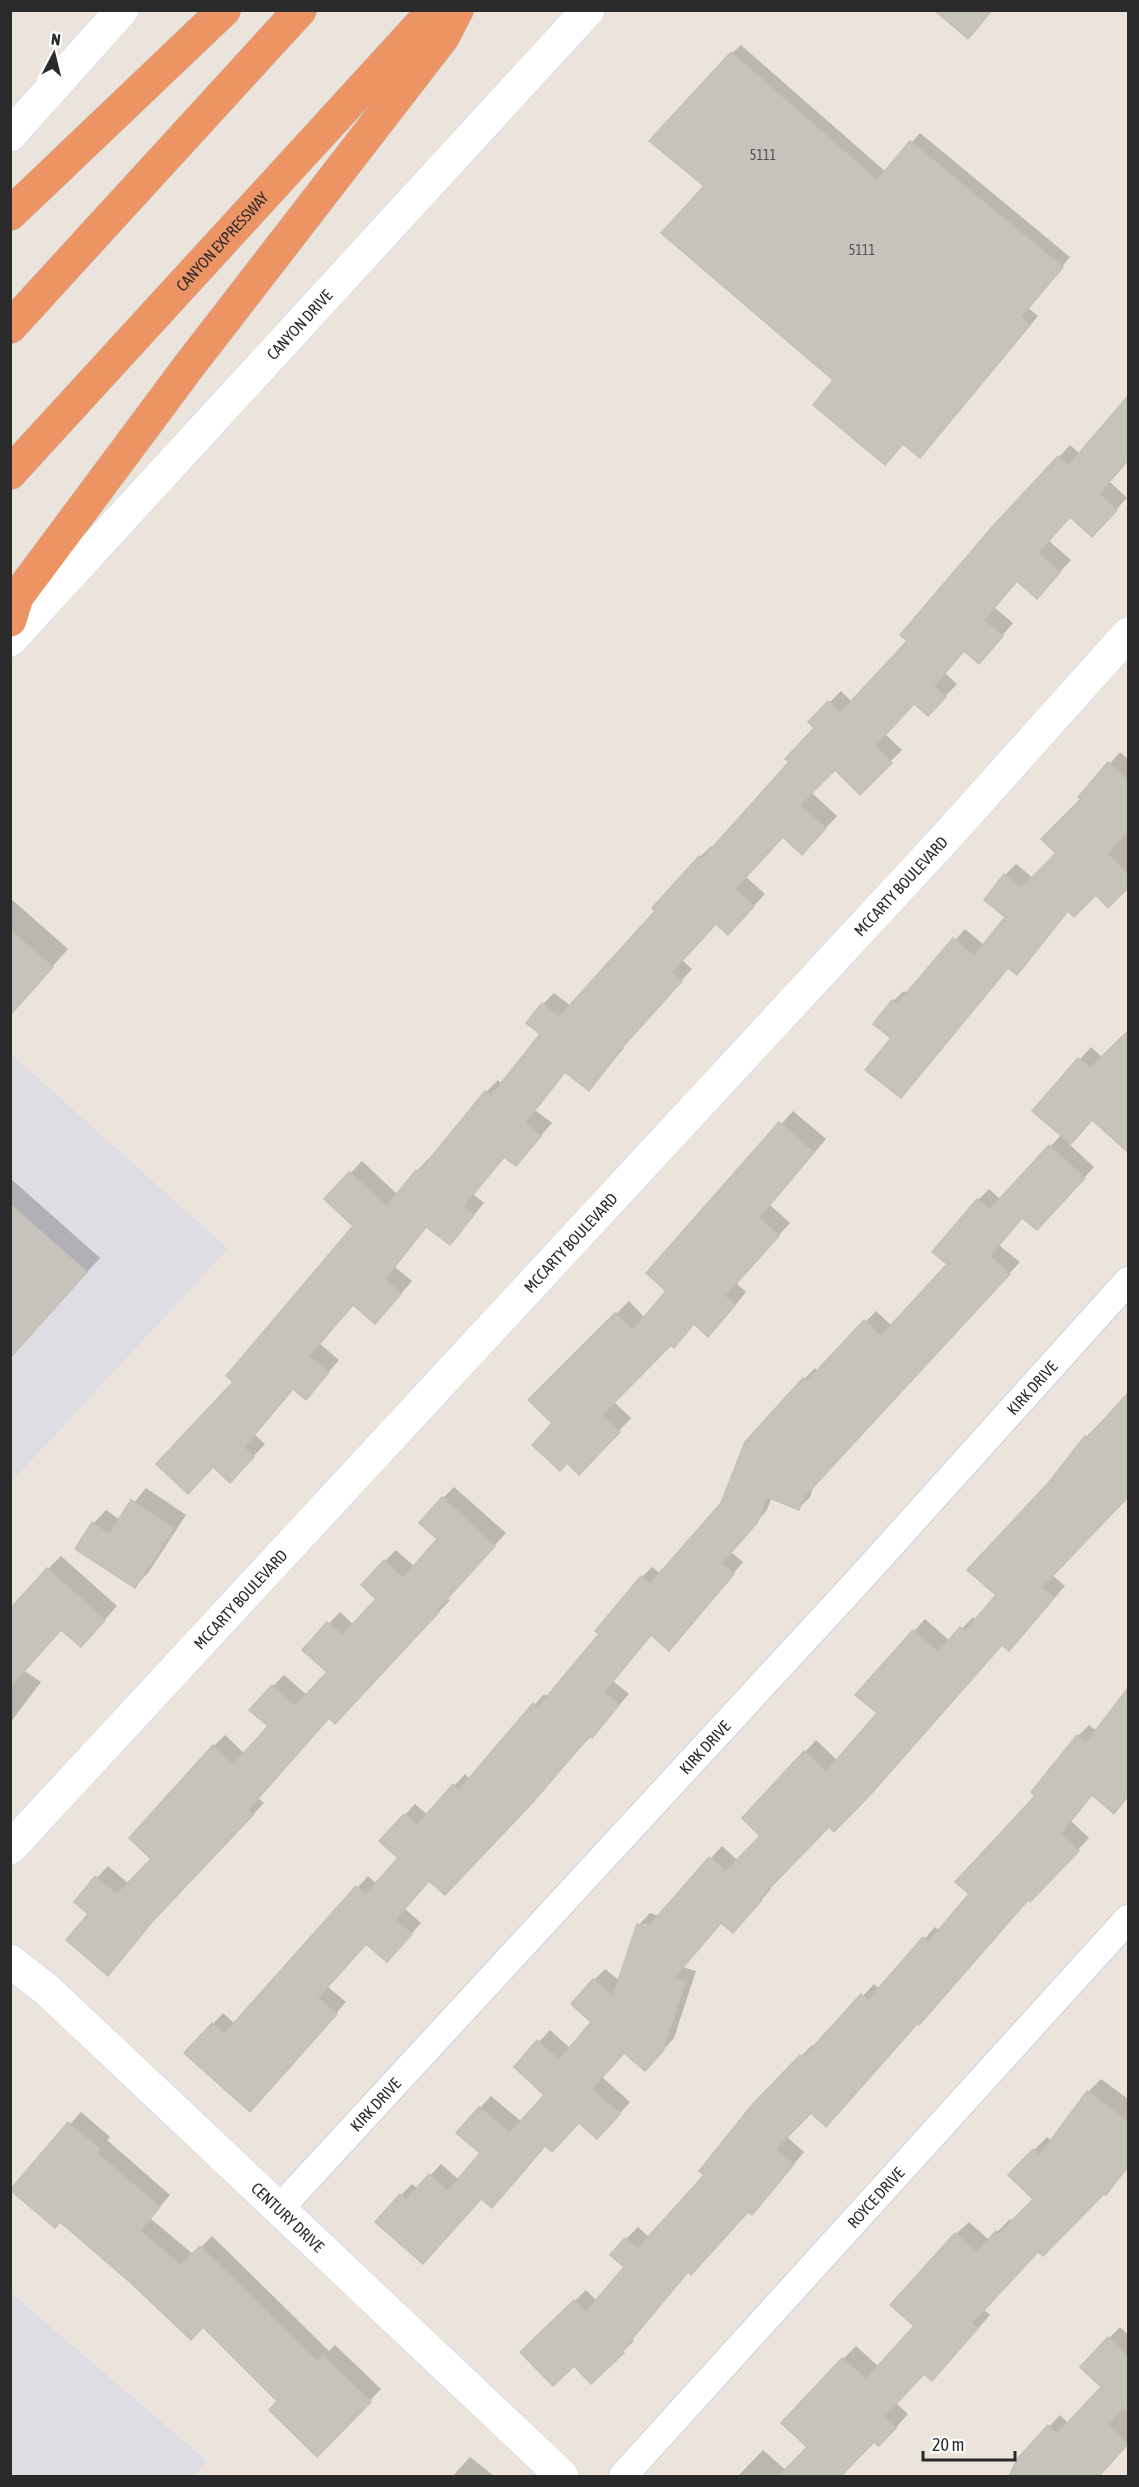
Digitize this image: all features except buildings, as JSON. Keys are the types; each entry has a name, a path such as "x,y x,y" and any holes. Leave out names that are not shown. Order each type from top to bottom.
{"highway":[{"path":"10,214 224,10"},
{"path":"10,327 300,10"},
{"name":"CANYON EXPRESSWAY","path":"10,473 434,10"},
{"path":"10,620 17,597 189,366 443,37 457,10"}],"main road":[{"path":"10,135 122,10"},
{"name":"CANYON DRIVE","path":"10,640 588,10"},
{"name":"MCCARTY BOULEVARD","path":"10,1848 948,835 1128,634"},
{"name":"CENTURY DRIVE","path":"10,1961 46,1989 562,2476"}],"street":[{"name":"KIRK DRIVE","path":"279,2209 859,1580 1128,1281"},
{"name":"ROYCE DRIVE","path":"623,2476 1128,1919"}],"shaded area":[{"path":"11,1054 228,1249 11,1482"},
{"path":"10,2292 207,2461 193,2476 11,2476"}]}
